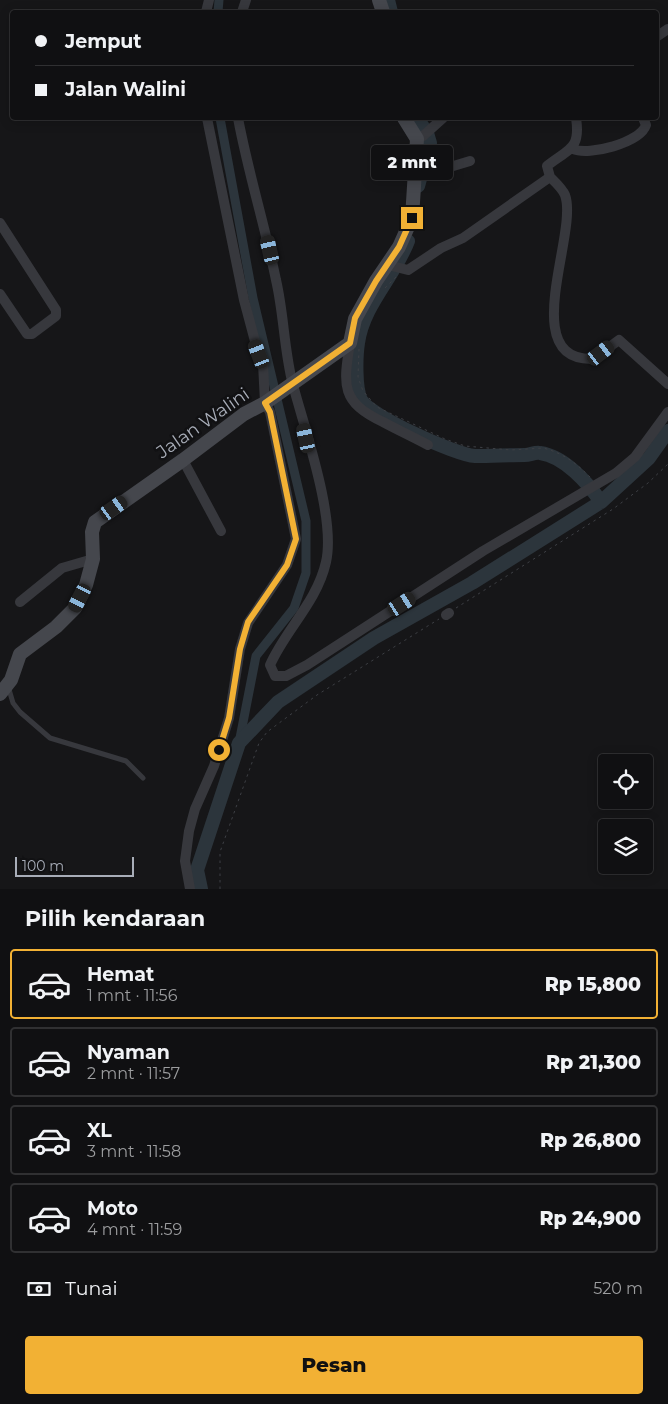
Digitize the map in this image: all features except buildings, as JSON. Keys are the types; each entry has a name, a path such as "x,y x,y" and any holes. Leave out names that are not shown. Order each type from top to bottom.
{"street":[{"path":"190,889 185,861 189,831 195,809 214,766 229,718 240,649 248,622 287,565 296,539 272,420 266,402 263,363 244,300 207,120"},
{"path":"238,120 277,282 290,384 323,498 328,547 326,563 313,597 277,650 270,665 272,674 278,678 294,673 315,661 483,550 593,488 635,457 668,412"},
{"path":"406,120 424,143 450,167 470,161"},
{"path":"428,445 363,412 352,402 346,382 355,343 355,318 376,281 390,265 412,218 424,143 441,120"},
{"path":"576,120 577,133 573,148 548,166 550,177 565,196 565,239 553,318 555,334 561,345 577,358 592,359 619,340 668,384"},
{"path":"573,148 589,152 621,143 644,130 646,125 644,120"},
{"path":"390,265 405,269 462,238 550,177"},
{"path":"0,294 26,334 32,334 56,316 56,310 2,230"},
{"name":"Jalan Walini","path":"4,690 20,654 56,627 75,608 86,585 93,559 92,532 95,522 244,414 266,402 290,384 355,343"},
{"path":"183,460 221,532"},
{"path":"20,602 62,568 93,559"}],"lane":[{"path":"4,690 20,712 50,738 59,743 126,761 143,778"}],"path":[{"path":"380,293 405,269"},
{"path":"355,343 358,376 363,391 377,407 445,439 465,446 485,449 543,448 552,450 577,464 593,488"},
{"path":"220,889 220,852 259,743 267,732 317,696 613,509 648,483 668,464"}],"waterway":[{"path":"218,10 219,0"},
{"path":"388,0 390,10"},
{"path":"220,120 253,298 306,521 306,573 294,608 256,656 239,743"},
{"path":"418,120 427,133 430,143 418,186"},
{"path":"201,889 197,870 239,743 278,702 374,638 472,583 601,502 575,472 558,459 549,455 538,453 475,456 465,454 414,434 380,415 361,400 356,364 361,329 366,316 408,241"},
{"path":"601,502 649,458 668,431"}],"route":[{"path":"219,750 229,718 240,649 248,622 287,565 296,539 270,412 265,403 350,343 355,318 376,281 399,247 412,218"}]}
